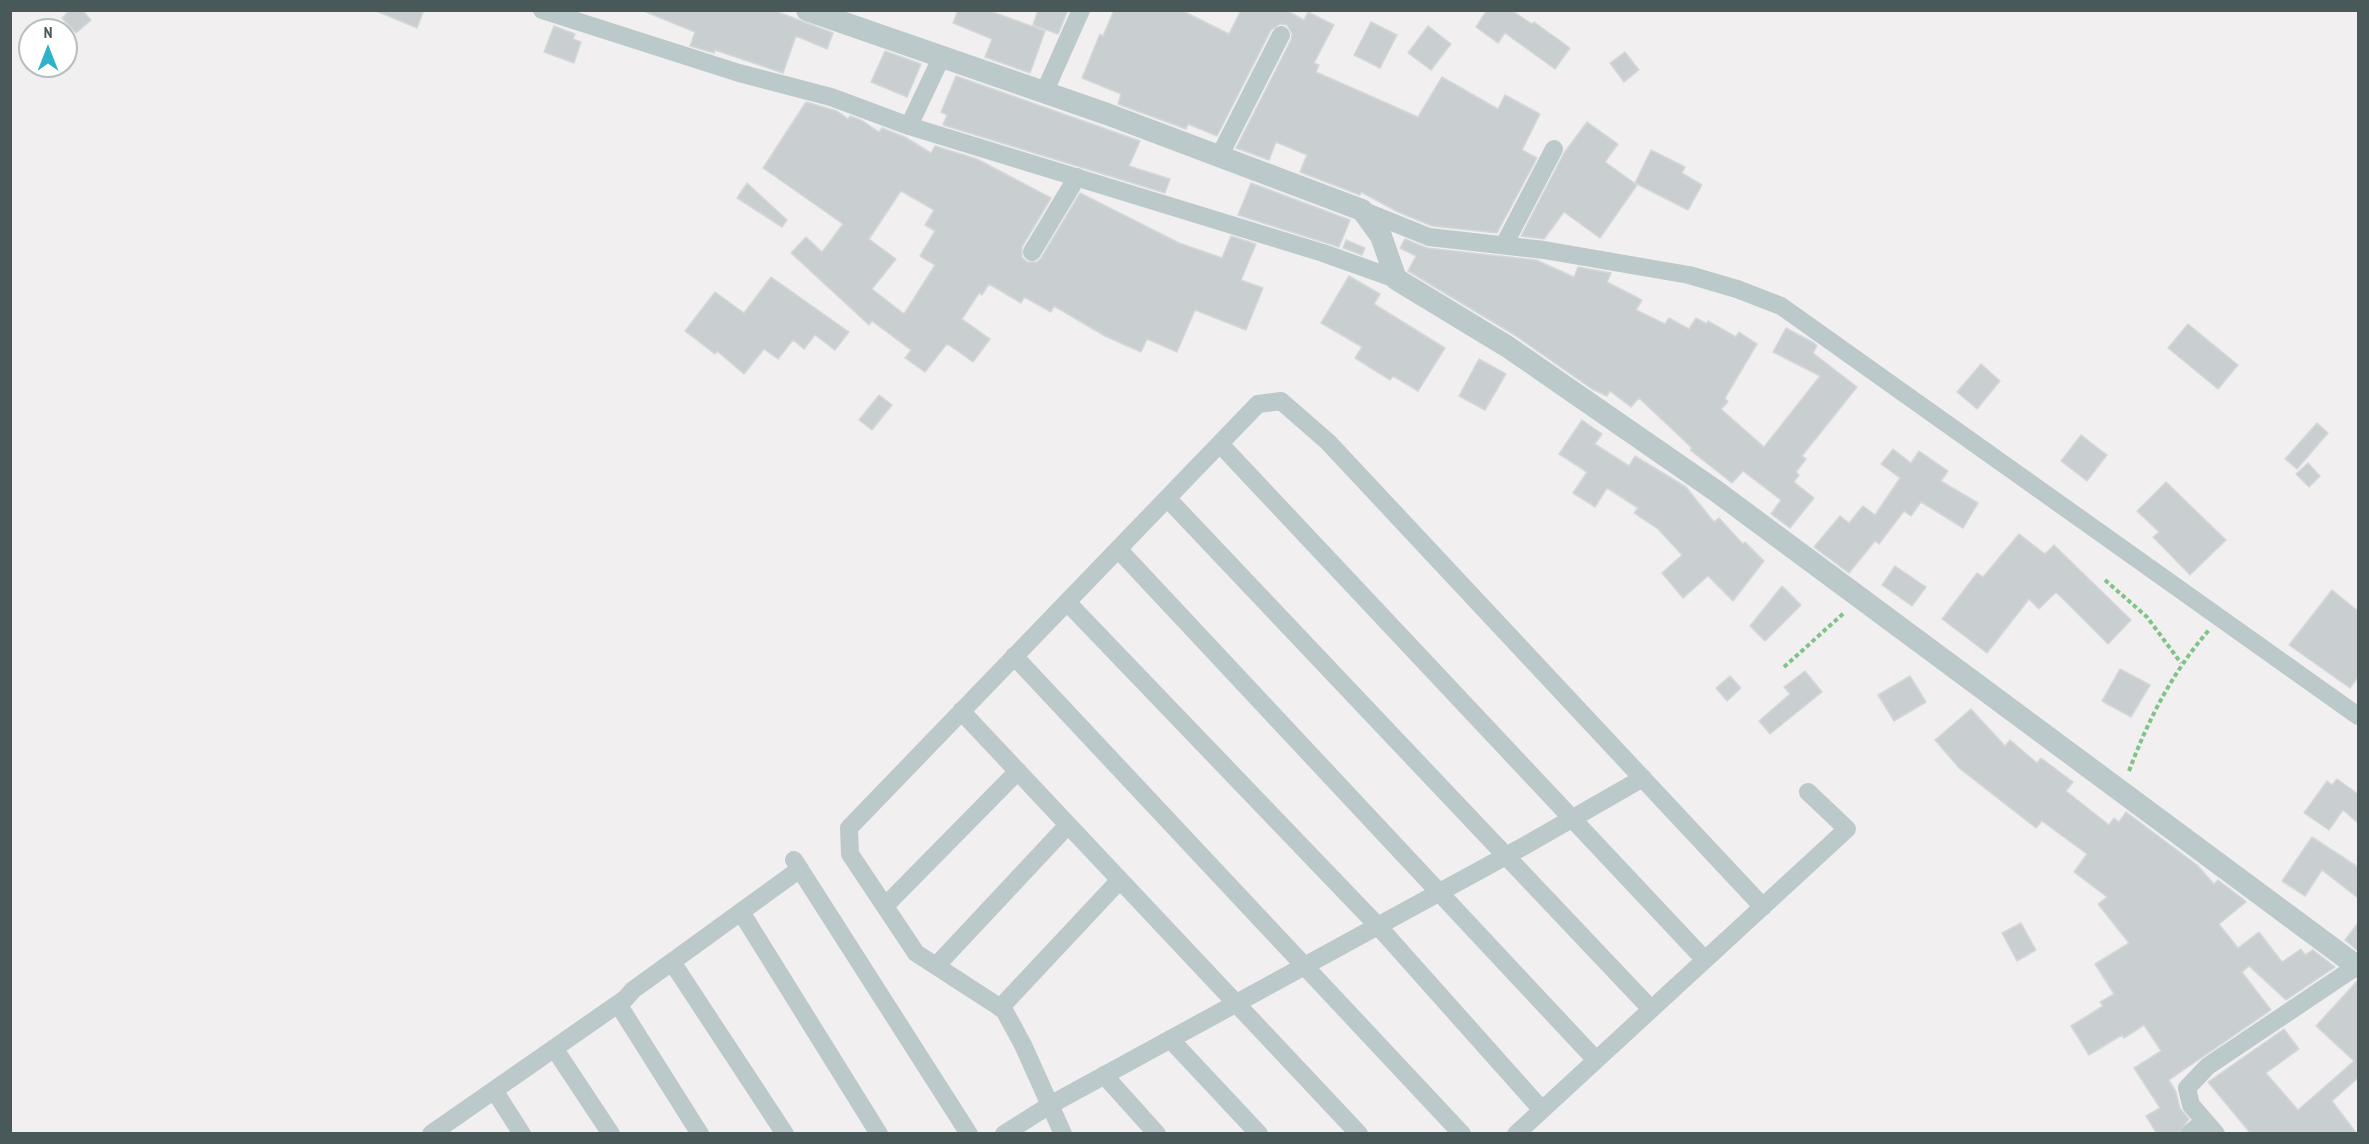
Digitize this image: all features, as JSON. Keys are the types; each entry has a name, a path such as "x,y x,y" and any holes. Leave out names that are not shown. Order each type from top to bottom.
{"street":[{"path":"542,10 739,74 831,97 909,126 1323,253 1396,279 1556,380 1716,491 2358,967 2208,1066 2187,1088 2191,1105 2210,1127 2189,1134"},
{"path":"807,10 1220,156 1429,237 1504,244 1689,275 1737,289 1781,306 2358,716"},
{"path":"1044,93 1081,10"},
{"path":"1220,156 1281,35"},
{"path":"909,126 941,58"},
{"path":"1504,244 1554,149"},
{"path":"1032,252 1077,177"},
{"path":"1362,210 1381,236 1396,279"},
{"path":"1063,1134 1023,1045 1000,1008 916,953 850,854 849,828 1258,404 1281,401 1328,442 1763,906"},
{"path":"1220,444 1705,960"},
{"path":"1167,498 1651,1009"},
{"path":"1118,549 1596,1060"},
{"path":"1067,602 1378,926 1542,1110"},
{"path":"1014,656 1462,1134"},
{"path":"961,711 1359,1134"},
{"path":"885,906 1018,771"},
{"path":"1004,1134 1050,1105 1439,893 1643,778"},
{"path":"1516,1134 1847,829 1808,792"},
{"path":"936,966 1068,825"},
{"path":"432,1133 618,1004 741,912 797,864 969,1134"},
{"path":"1000,1008 1119,881"},
{"path":"741,912 879,1134"},
{"path":"672,962 785,1134"},
{"path":"618,1004 700,1134"},
{"path":"1170,1039 1259,1134"},
{"path":"554,1048 611,1134"},
{"path":"1104,1075 1157,1134"},
{"path":"494,1090 522,1134"}],"path":[{"path":"2105,580 2146,617 2181,663"},
{"path":"1784,667 1861,598"},
{"path":"2121,792 2134,756 2181,663 2220,618"}],"building":[{"path":"70,10 82,10 91,20 78,31 78,18 62,18"},
{"path":"374,10 424,10 417,28"},
{"path":"641,10 773,10 833,33 827,49 796,36 783,73 715,50 714,53 690,46 695,32"},
{"path":"958,10 987,10 1045,31 1030,73 985,57 992,39 953,23"},
{"path":"1038,10 1068,10 1058,34 1033,25"},
{"path":"1114,10 1181,10 1229,34 1241,10 1286,10 1304,20 1308,12 1334,25 1314,63 1319,65 1316,72 1418,117 1442,77 1498,109 1505,95 1540,114 1522,150 1537,158 1497,233 1432,226 1398,212 1361,192 1360,195 1300,172 1307,155 1276,142 1269,160 1236,148 1291,40 1292,34 1287,25 1280,24 1271,30 1217,136 1188,124 1186,129 1118,104 1121,94 1082,78 1100,34 1103,36"},
{"path":"1487,10 1511,10 1532,24 1534,22 1570,48 1555,69 1505,33 1498,43 1476,27"},
{"path":"1371,22 1397,35 1380,68 1354,55"},
{"path":"554,26 575,34 573,39 581,42 574,63 544,52"},
{"path":"1428,26 1451,44 1431,70 1408,53"},
{"path":"885,51 921,64 907,97 871,82"},
{"path":"1625,52 1639,70 1624,82 1610,63"},
{"path":"956,76 1140,141 1129,166 1170,179 1165,193 943,125 947,115 941,112"},
{"path":"806,102 837,111 848,119 850,116 861,120 879,132 882,128 905,137 931,153 935,146 977,159 1051,198 1022,247 1022,257 1027,262 1037,262 1041,258 1080,193 1179,243 1222,258 1231,236 1256,244 1241,280 1263,288 1246,330 1195,310 1177,352 1147,339 1141,352 1105,336 1054,306 1051,312 1024,297 1021,303 989,284 982,295 979,293 962,319 990,339 973,362 946,345 925,372 905,358 911,350 872,321 869,325 791,253 806,237 822,252 843,224 763,168","holes":["901,191 934,210 925,225 935,231 920,256 935,265 904,314 872,289 896,259 869,239"]},
{"path":"1587,122 1618,144 1605,162 1637,185 1600,238 1564,212 1544,239 1521,236 1564,153"},
{"path":"1651,150 1685,167 1682,173 1702,185 1688,210 1635,183"},
{"path":"747,183 787,220 782,227 737,198"},
{"path":"1251,183 1350,220 1339,247 1238,215"},
{"path":"1405,239 1427,248 1536,260 1574,277 1578,267 1611,273 1607,282 1642,300 1636,310 1665,324 1669,318 1689,329 1696,318 1707,324 1708,321 1736,337 1739,332 1757,344 1725,398 1728,402 1721,409 1764,447 1820,376 1773,352 1786,328 1814,343 1817,346 1813,353 1857,387 1802,456 1806,459 1796,472 1799,475 1794,482 1814,498 1790,528 1771,514 1781,500 1743,471 1732,483 1690,450 1692,448 1639,398 1631,407 1610,391 1607,396 1592,389 1513,334 1408,271 1416,256 1400,248"},
{"path":"1346,240 1365,248 1362,255 1343,248"},
{"path":"1349,276 1380,294 1374,304 1445,348 1418,391 1393,376 1390,380 1355,358 1362,347 1321,323"},
{"path":"771,277 849,332 835,350 815,335 804,349 793,340 778,359 764,349 744,374 717,351 715,354 685,331 715,292 744,313"},
{"path":"2188,324 2238,365 2218,389 2168,348"},
{"path":"1479,359 1506,374 1485,410 1459,396"},
{"path":"1981,364 2000,381 1977,409 1957,392"},
{"path":"879,395 892,405 872,430 859,420"},
{"path":"1582,420 1602,434 1595,444 1629,466 1635,456 1686,487 1714,522 1719,518 1743,544 1745,542 1764,561 1733,601 1708,576 1683,598 1662,573 1682,555 1658,529 1634,513 1638,508 1607,488 1595,507 1573,493 1587,472 1559,454"},
{"path":"2317,423 2328,433 2297,469 2285,459"},
{"path":"2081,435 2107,455 2087,481 2061,461"},
{"path":"1893,449 1911,463 1919,451 1948,471 1941,481 1978,503 1963,528 1921,502 1911,516 1904,511 1879,544 1875,541 1849,573 1814,547 1840,516 1849,523 1863,506 1875,515 1900,478 1881,464"},
{"path":"2308,463 2320,476 2309,487 2296,474"},
{"path":"2166,482 2226,540 2190,575 2153,537 2159,532 2137,511"},
{"path":"2019,534 2045,554 2054,545 2131,620 2108,644 2056,592 2039,609 2029,599 1987,653 1942,619 1977,573 1983,577"},
{"path":"1895,566 1926,587 1912,606 1882,585"},
{"path":"1782,586 1801,605 1765,641 1750,626"},
{"path":"2332,590 2358,611 2358,677 2350,688 2289,645"},
{"path":"2120,669 2150,685 2131,717 2102,701"},
{"path":"1805,671 1822,692 1770,734 1759,721 1790,694 1784,687"},
{"path":"1730,676 1741,688 1727,701 1716,688"},
{"path":"1910,676 1926,702 1894,721 1878,695"},
{"path":"1971,709 2005,746 2010,740 2037,763 2041,758 2073,782 2066,791 2109,825 2114,818 2119,822 2126,812 2197,865 2214,884 2218,880 2243,899 2246,902 2219,924 2238,948 2259,932 2282,962 2301,949 2305,955 2313,950 2335,967 2286,1000 2249,966 2242,972 2271,1010 2169,1080 2176,1092 2180,1108 2189,1119 2178,1134 2157,1134 2146,1116 2160,1108 2134,1068 2161,1051 2144,1025 2124,1038 2122,1035 2089,1055 2071,1026 2103,1006 2100,1002 2114,994 2095,964 2129,943 2098,904 2107,897 2074,872 2087,854 2042,821 2036,828 1959,768 1935,740"},
{"path":"2337,779 2358,794 2358,823 2343,810 2329,830 2304,813 2327,781 2332,785"},
{"path":"2312,837 2358,867 2358,898 2322,870 2305,896 2282,881"},
{"path":"2021,923 2036,950 2017,961 2002,933"},
{"path":"2358,923 2358,951 2345,940"},
{"path":"2358,980 2358,1078 2332,1101 2357,1134 2251,1134 2208,1082 2284,1029 2299,1049 2266,1073 2298,1110 2354,1061 2316,1026"}]}
